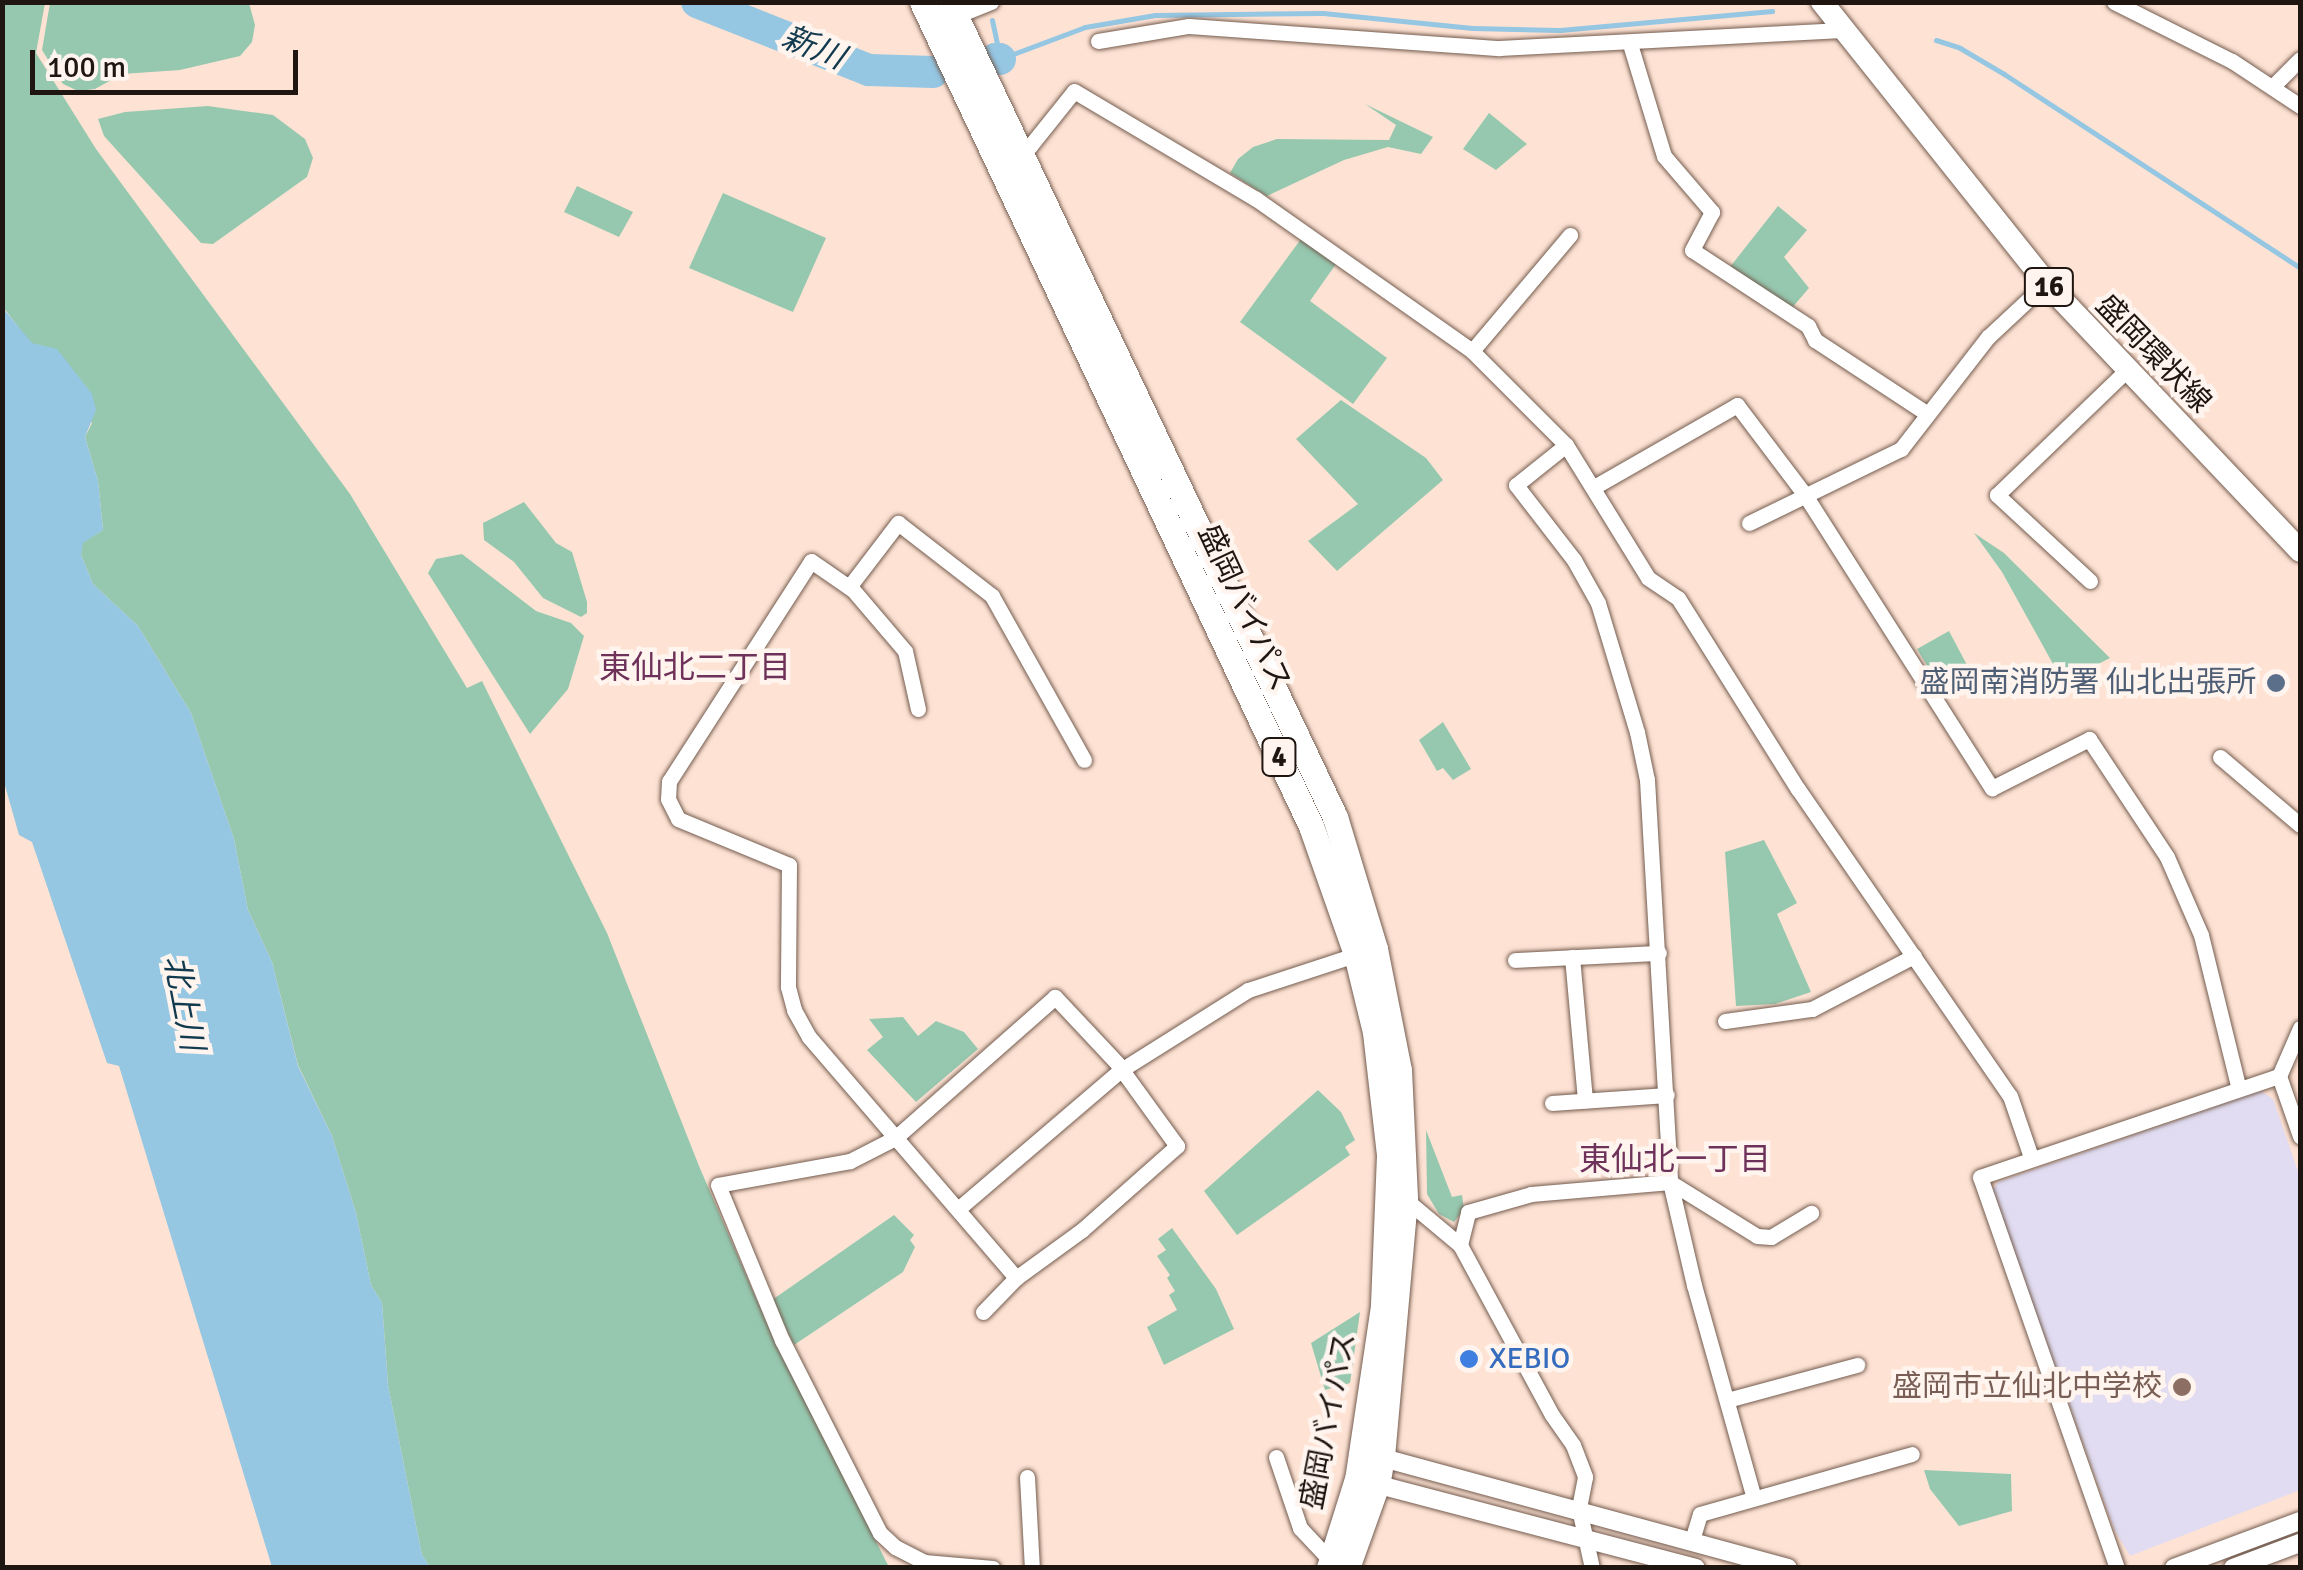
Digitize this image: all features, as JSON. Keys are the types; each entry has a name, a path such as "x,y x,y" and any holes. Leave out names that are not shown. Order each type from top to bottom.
{"highway":[{"name":"盛岡バイパス","path":"922,2 1311,826 1365,952 1389,1155 1370,1468"},
{"name":"盛岡バイパス","path":"953,9 1334,817 1365,952 1400,1070 1406,1198 1401,1285 1370,1468 1336,1565"}],"main road":[{"name":"盛岡環状線","path":"1822,2 2046,284 2300,551"}],"street":[{"path":"953,9 991,2"},
{"path":"2114,2 2273,86 2300,106"},
{"path":"1098,41 1189,26 1499,48 1847,30"},
{"path":"1630,44 1664,156 1712,212 1692,250 1808,326 1815,340 1926,413"},
{"path":"2273,86 2300,59"},
{"path":"1018,151 1030,146 1074,91 1256,198 1472,351 1566,445 1648,578 1678,598 1798,789 2010,1096 2031,1157"},
{"path":"1472,351 1570,235"},
{"path":"1748,523 1901,449 1988,337 2046,284"},
{"path":"2090,581 1997,495 2127,370"},
{"path":"1594,488 1737,405 1805,495 1992,788 2089,739 2168,856 2200,935 2238,1086"},
{"path":"1566,445 1516,485 1574,560 1598,603 1646,780 1670,1182 1754,1498"},
{"path":"849,587 898,523 992,596 1084,760"},
{"path":"918,708 905,651 849,587 811,561 669,781 668,799 678,820 789,866 788,986 794,1010 809,1036 1016,1278"},
{"path":"2220,758 2300,825"},
{"path":"958,1208 1121,1070 1248,990 1365,952"},
{"path":"1514,960 1659,954"},
{"path":"1725,1021 1770,1018 1812,1009 1914,956"},
{"path":"1572,957 1585,1100"},
{"path":"983,1312 1016,1278 1073,1238 1176,1146 1121,1070 1056,997 895,1138 850,1160 718,1185 782,1340 880,1533 895,1547 924,1562 993,1568"},
{"path":"2300,1028 2280,1076 2300,1136"},
{"path":"2116,1568 1980,1176 2238,1086 2280,1076"},
{"path":"1552,1102 1667,1095"},
{"path":"1460,1245 1468,1212 1531,1194 1670,1182 1758,1236 1771,1237 1811,1213"},
{"path":"1406,1198 1460,1245 1552,1415 1574,1445 1585,1477 1580,1509 1582,1536 1592,1568"},
{"path":"1726,1400 1857,1366"},
{"path":"1692,1540 1700,1514 1912,1454"},
{"path":"1276,1457 1300,1528 1336,1565"},
{"path":"1370,1468 1580,1509 1788,1568"},
{"path":"1370,1468 1696,1568"},
{"path":"1026,1477 1032,1568"},
{"path":"2174,1568 2300,1522"},
{"path":"2233,1568 2300,1543"}],"shaded area":[{"name":"盛岡市立仙北中学校","path":"2261,1091 2273,1099 2300,1177 2300,1490 2130,1556 2114,1529 1992,1191 1998,1182"}],"green space":[{"path":"3,3 45,3 36,53 96,149 350,494 467,688 482,681 607,933 699,1166 774,1340 889,1567 430,1567 422,1555 388,1385 382,1303 371,1285 356,1213 332,1136 298,1065 272,962 248,910 234,839 191,713 138,626 93,584 81,555 82,543 103,530 98,481 85,437 92,423 3,307"},
{"path":"50,3 249,3 255,25 252,42 240,56 180,70 122,74 95,89 78,91 63,84 42,50"},
{"path":"1365,104 1433,137 1421,154 1388,147 1344,160 1267,196 1230,173 1238,159 1253,147 1277,139 1389,140 1396,125"},
{"path":"208,106 273,115 305,139 313,158 307,177 213,244 201,243 104,136 98,119 125,112"},
{"path":"1489,113 1527,144 1496,170 1463,149"},
{"path":"577,186 633,212 619,237 564,212"},
{"path":"723,193 826,238 793,312 689,268"},
{"path":"1778,206 1807,230 1784,257 1809,288 1791,309 1730,267"},
{"path":"1301,239 1336,264 1310,301 1387,358 1353,404 1240,322"},
{"path":"1341,400 1426,458 1443,480 1337,571 1308,541 1358,504 1296,439"},
{"path":"524,502 556,543 572,552 587,602 587,613 581,617 543,598 514,562 484,540 483,523"},
{"path":"1974,533 2004,553 2110,658 2063,682 2002,572"},
{"path":"462,554 536,611 571,623 584,636 568,689 530,734 428,573 436,559"},
{"path":"1949,631 1967,665 1937,682 1917,649"},
{"path":"1443,722 1471,769 1453,780 1443,768 1437,771 1419,740"},
{"path":"1764,840 1797,903 1777,914 1811,992 1775,1004 1736,1006 1725,852"},
{"path":"903,1017 918,1036 936,1021 964,1032 978,1049 916,1102 867,1050 883,1037 869,1019"},
{"path":"1318,1090 1341,1112 1355,1140 1345,1147 1350,1155 1237,1235 1204,1191"},
{"path":"1426,1130 1452,1197 1462,1195 1464,1209 1454,1222 1439,1214 1427,1194"},
{"path":"894,1215 914,1235 910,1240 915,1247 903,1272 794,1345 772,1300"},
{"path":"1172,1228 1216,1289 1234,1329 1164,1365 1147,1327 1177,1310 1169,1295 1175,1291 1167,1278 1170,1275 1157,1256 1166,1250 1158,1239"},
{"path":"1360,1312 1350,1383 1325,1390 1311,1343"},
{"path":"1924,1470 2011,1474 2012,1511 1959,1526 1930,1489"}],"water":[{"name":"北上川","path":"2,307 32,343 57,349 92,394 96,410 85,437 98,481 103,530 83,543 81,555 93,584 138,626 191,713 234,839 248,910 272,962 298,1066 332,1136 356,1213 371,1285 382,1303 388,1385 422,1555 430,1567 272,1567 119,1066 107,1063 32,842 19,835 2,775"}],"waterway":[{"name":"新川","path":"697,2 869,70 933,72"},
{"path":"992,20 1000,59 1085,27 1155,15 1323,13 1472,28 1560,30 1772,11"},
{"path":"1936,40 1960,48 2004,74 2300,268"},
{"name":"新川","path":"995,59 1000,59"}],"place":[{"name":"盛岡南消防署 仙北出張所","path":"2276,683"},
{"name":"XEBIO","path":"1469,1359"},
{"name":"盛岡市立仙北中学校","path":"2182,1387"}],"district":[{"name":"東仙北二丁目","path":"695,668"},
{"name":"東仙北一丁目","path":"1675,1160"}]}
